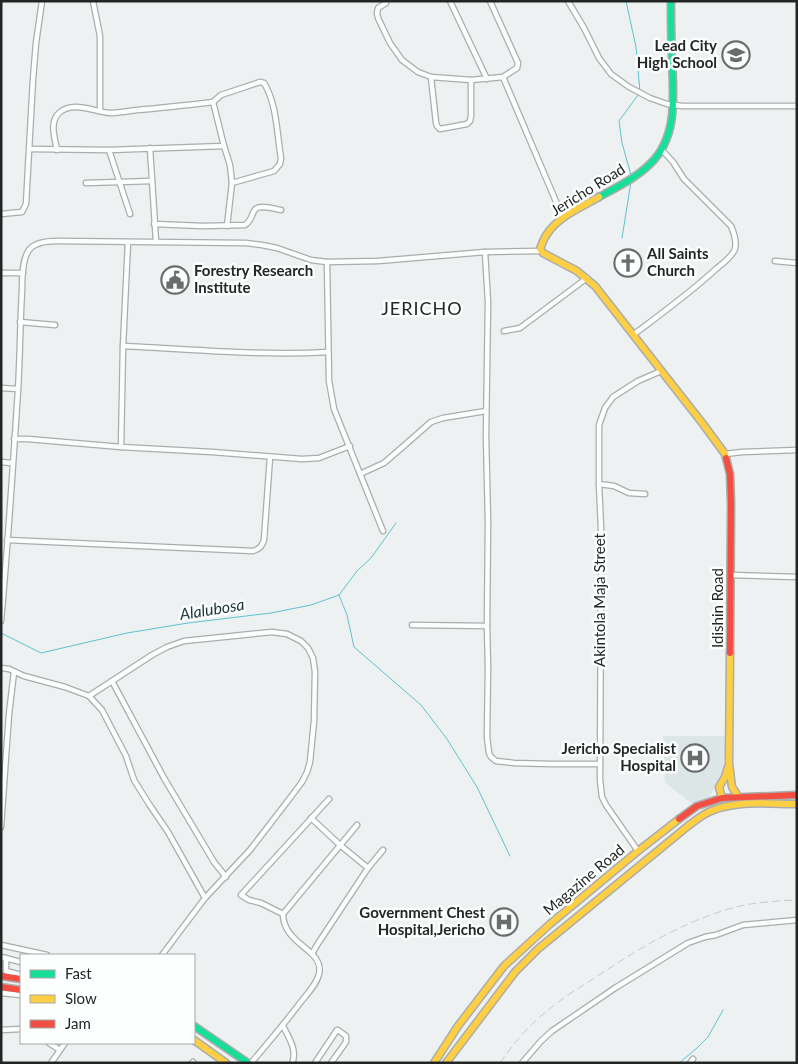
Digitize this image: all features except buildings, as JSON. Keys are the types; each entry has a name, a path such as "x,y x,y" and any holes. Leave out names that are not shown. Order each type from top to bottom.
{"main road":[{"name":"Jericho Road","path":"541,251 541,244 548,233 563,218 647,168 662,150 674,104 671,1"},
{"path":"541,251 587,278 725,454"},
{"name":"Idishin Road","path":"725,454 731,486 729,763"},
{"path":"729,763 732,786 738,796"},
{"path":"722,798 720,786 729,763"},
{"name":"Magazine Road","path":"434,1063 458,1026 504,966 638,851 692,810 710,801 722,798 797,795"},
{"name":"Magazine Road","path":"446,1063 514,972 580,914 659,849 706,814 733,805 797,804"},
{"path":"574,905 580,914"},
{"path":"1,976 20,977"},
{"path":"1,987 20,990"},
{"path":"195,1027 250,1063"},
{"path":"195,1041 226,1063"}],"street":[{"path":"1,214 22,212 25,208 35,59 42,1"},
{"path":"94,1 100,36 100,110"},
{"path":"450,1 487,79"},
{"path":"386,3 378,8 377,13 390,43 402,60 418,72 431,77 471,80 503,77 517,68 518,63 490,1"},
{"path":"568,1 599,58 611,74 629,88 650,98 662,103 701,106 797,106"},
{"path":"431,77 437,126 440,129 470,122 471,80"},
{"path":"503,77 563,218"},
{"path":"57,150 54,136 56,116 73,106 109,113 213,102 221,95 260,82 264,83 273,104 281,158 280,164 274,171 232,183"},
{"path":"213,102 230,164 232,183 226,226"},
{"path":"30,149 109,150 224,146"},
{"path":"150,148 156,242"},
{"path":"109,150 130,214"},
{"path":"633,335 708,277 732,253 735,244 731,226 684,179 673,162 662,150"},
{"path":"86,182 152,181"},
{"path":"154,224 245,225 257,207 281,210"},
{"path":"1,621 18,389 23,273 28,250 44,242 56,240 246,243 262,244 311,260 326,262 378,261 484,252 541,251"},
{"path":"121,447 128,242"},
{"path":"484,252 488,302 486,411 488,667 486,737 489,753 496,760 514,763 600,764"},
{"path":"775,261 797,263"},
{"path":"326,262 329,381 334,409 383,531"},
{"path":"1,273 23,273"},
{"path":"504,331 522,327 587,278"},
{"path":"20,322 55,325"},
{"path":"123,346 294,354 328,352"},
{"name":"Akintola Maja Street","path":"638,851 602,798 600,780 601,538 599,425 607,403 613,397 638,380 661,371"},
{"path":"1,388 18,389"},
{"path":"360,474 384,463 431,422 443,418 486,411"},
{"path":"14,439 302,459 319,458 350,446"},
{"path":"725,454 797,450"},
{"path":"7,540 257,550 261,547 264,540 270,457"},
{"path":"1,462 12,463"},
{"path":"599,484 614,486 628,493 645,494"},
{"path":"731,575 797,577"},
{"path":"412,625 487,626"},
{"path":"90,696 159,651 184,641 272,632 287,634 301,642 308,648 313,658 315,672 314,721 310,762 302,782 250,850 205,898 163,954"},
{"path":"1,668 90,696 102,710 126,756 130,770 140,790 171,838 205,898"},
{"path":"1,827 8,722 14,672"},
{"path":"112,681 164,778 209,854 226,877"},
{"path":"283,914 261,903 249,900 241,894 330,798"},
{"path":"311,818 368,868"},
{"path":"250,1063 282,1026 318,979 320,968 318,962 286,928 283,923 283,914 357,826"},
{"path":"312,954 316,944 368,868 383,850"},
{"path":"522,1063 541,1040 552,1031 682,946 697,939 716,935 743,925 797,920"},
{"path":"1,945 42,954"},
{"path":"20,962 4,958 6,971 20,977"},
{"path":"1,993 20,995"},
{"path":"282,1026 294,1052 292,1063"},
{"path":"1,1030 20,1029"},
{"path":"315,1063 338,1030 346,1036 346,1042 331,1063"},
{"path":"51,1044 60,1050"},
{"path":"51,1063 64,1044"}],"shaded area":[{"name":"Jericho Specialist Hospital","path":"663,736 725,736 726,745 723,771 709,798 696,805 665,782"}],"waterway":[{"path":"626,1 636,47 640,92"},
{"path":"631,175 622,143 619,121 638,95"},
{"path":"622,238 631,182"},
{"name":"Alalubosa","path":"1,633 41,653 127,633 188,623 271,613 311,605 339,595 357,571 371,558 396,523"},
{"path":"339,595 347,615 354,647 421,705 447,739 477,787 510,856"},
{"path":"679,1063 708,1037 723,1010"}],"railway":[{"path":"500,1063 537,1019 557,1003 661,937 698,920 736,907 774,901 797,900"}],"traffic: fast":[{"path":"599,197 645,169 659,153 666,141 670,128 673,100 671,1"},
{"path":"195,1027 248,1063"}],"traffic: slow":[{"path":"599,197 557,222 546,236 540,249 543,253 577,271 595,286 703,424 726,458"},
{"path":"730,653 729,763 732,787 738,796"},
{"path":"722,798 719,787 728,767"},
{"path":"446,1063 515,972 538,949 696,820 711,811 732,805 754,803 797,804"},
{"path":"434,1063 458,1026 504,966 550,924 679,819"},
{"path":"195,1041 226,1063"}],"traffic: jam":[{"path":"726,458 730,474 731,504 730,653"},
{"path":"679,819 697,806 722,798 797,795"},
{"path":"1,976 20,979"},
{"path":"1,987 20,990"}],"place":[{"name":"Lead City High School","path":"736,55"},
{"name":"All Saints Church","path":"628,263"},
{"name":"Forestry Research Institute","path":"175,280"},
{"name":"Jericho Specialist Hospital","path":"695,758"},
{"name":"Government Chest Hospital,Jericho","path":"504,922"}],"district":[{"name":"JERICHO","path":"422,309"}]}
